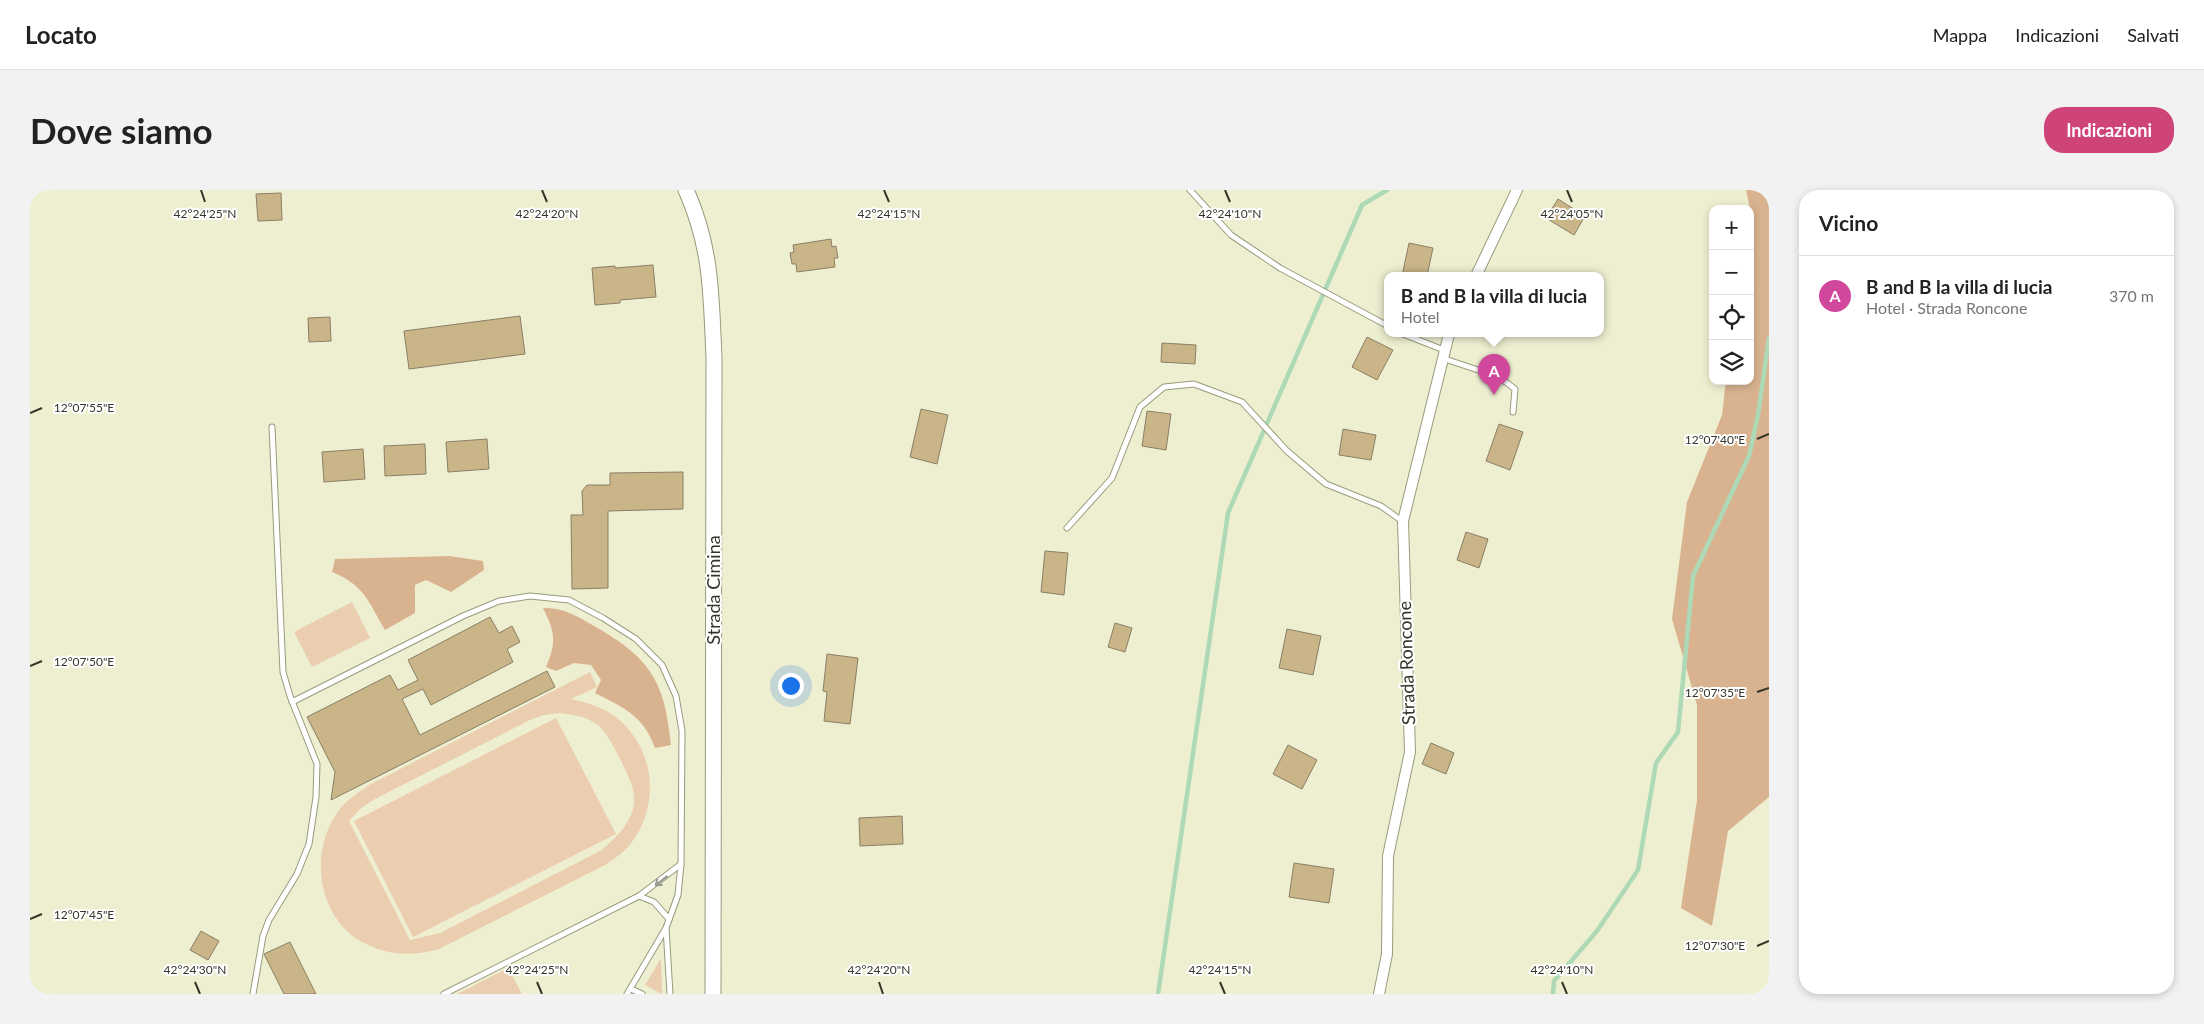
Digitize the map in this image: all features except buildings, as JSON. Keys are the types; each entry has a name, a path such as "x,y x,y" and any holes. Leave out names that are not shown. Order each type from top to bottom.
{"main road":[{"name":"Strada Cimina","path":"686,190 702,231 708,259 714,357 713,994"}],"street":[{"path":"1478,272 1517,190"},
{"name":"Strada Roncone","path":"1379,994 1387,954 1388,856 1410,752 1403,521 1448,337"}],"lane":[{"path":"1190,190 1231,235 1280,268 1384,324"},
{"path":"1409,337 1443,354 1499,377 1514,389 1513,412"},
{"path":"1067,528 1112,478 1140,407 1164,387 1194,384 1242,402 1287,450 1326,484 1381,506 1403,521"},
{"path":"253,994 260,952 269,920 297,874 309,844 313,828 317,764 292,702 283,672 272,427"},
{"path":"292,702 463,616 499,601 530,596 569,600 603,618 636,639 662,665 676,696 682,731 681,864 678,895 666,928 629,991 642,994"},
{"path":"444,994 639,896 681,864"},
{"path":"639,896 654,902 669,920"},
{"path":"666,928 670,994"}],"shaded area":[{"path":"1746,190 1769,190 1769,797 1728,831 1712,926 1681,908 1697,800 1697,705 1672,619 1687,502 1722,415 1726,385 1754,385 1754,205 1749,205"},
{"path":"449,556 483,561 484,570 451,592 426,580 415,585 415,613 385,630 369,602 358,588 343,577 332,572 335,559"},
{"path":"352,602 370,638 312,667 294,632"},
{"path":"543,608 558,609 571,613 615,639 642,662 652,674 659,688 668,723 671,745 655,748 645,728 638,720 624,708 595,693 601,680 591,665 574,663 556,671 546,667 552,651 553,637"},
{"path":"590,672 597,687 571,699 607,711 629,730 639,744 645,759 650,792 648,808 634,839 625,850 605,865 439,949 402,954 375,948 349,933 336,918 327,901 322,882 321,863 330,825 343,805 369,785","holes":["559,713 585,718 599,726 608,737 633,789 633,809 624,827 600,851 440,933 410,940 349,821 361,808 375,799 530,720 544,715"]},
{"path":"556,718 616,834 413,937 354,821"},
{"path":"661,958 662,994 645,985"},
{"path":"508,968 522,994 457,994"}],"waterway":[{"path":"1158,994 1228,513 1362,205 1387,190"},
{"path":"1553,994 1554,981 1597,931 1638,870 1656,763 1678,732 1693,576 1749,456 1758,415 1769,338"}],"place":[{"name":"B and B la villa di lucia","path":"1494,395"}]}
